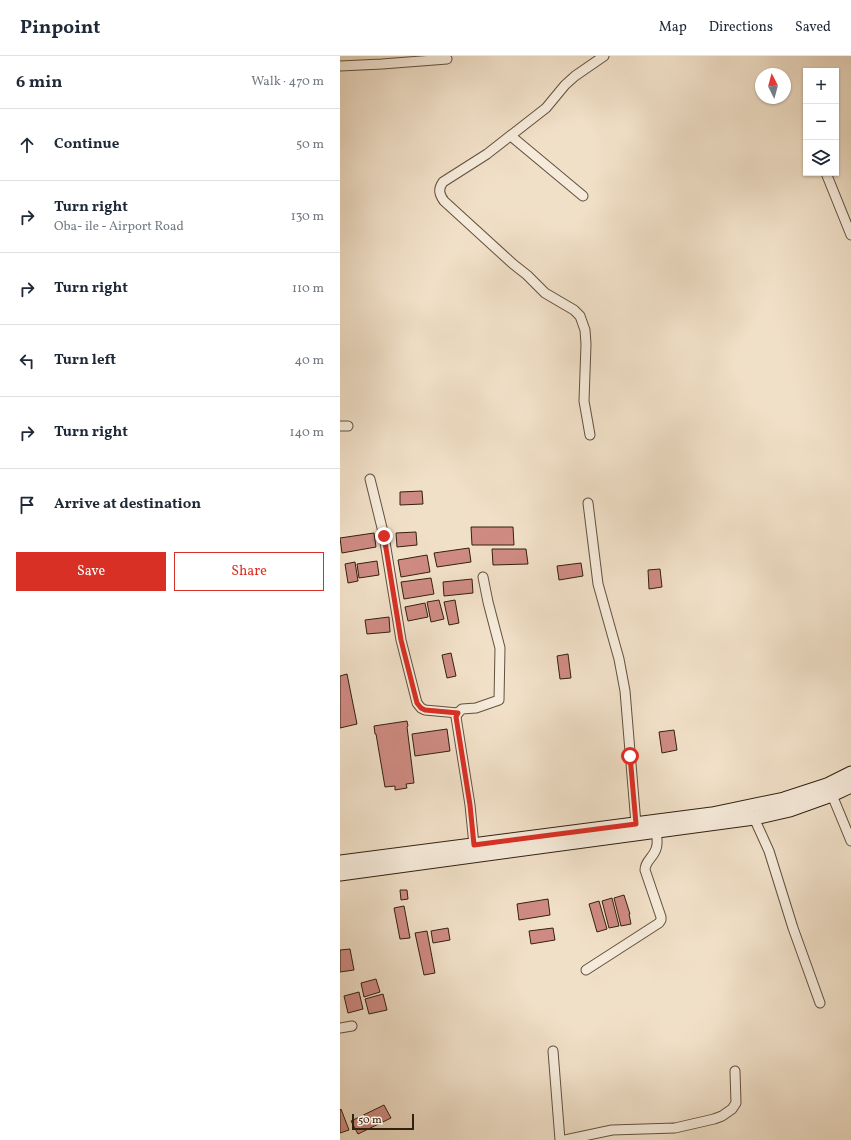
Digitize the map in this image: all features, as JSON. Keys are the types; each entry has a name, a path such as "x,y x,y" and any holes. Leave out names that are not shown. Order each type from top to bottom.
{"main road":[{"path":"343,868 474,845 712,814 784,799 826,785 851,773"},
{"path":"343,868 656,832 754,818 790,810 832,795 851,786"}],"street":[{"path":"590,435 584,401 586,337 584,324 580,316 574,310 542,290 528,275 513,264 444,201 439,191 443,182 487,154 546,108 565,85 575,76 604,56"},
{"path":"340,66 448,59"},
{"path":"510,136 583,196"},
{"path":"827,176 851,235"},
{"path":"370,479 384,536 401,640 417,703 425,710 458,713"},
{"path":"588,502 598,584 619,659 625,691 636,824"},
{"path":"474,845 470,805 456,717 462,709 476,708 499,700 500,648 483,578"},
{"path":"832,795 851,841"},
{"path":"754,818 769,851 793,928 820,1003"},
{"path":"586,970 659,923 661,920 661,916 645,870 647,861 653,855 656,848 656,832"},
{"path":"340,1028 352,1026"},
{"path":"553,1051 560,1140"},
{"path":"565,1140 612,1130 675,1128 722,1116 732,1109 736,1103 735,1071"}],"building":[{"path":"422,491 423,504 400,505 400,492"},
{"path":"471,527 513,527 514,545 472,545"},
{"path":"416,532 417,545 397,547 396,533"},
{"path":"374,533 376,547 342,553 340,538"},
{"path":"469,548 471,562 437,567 434,553"},
{"path":"492,549 526,549 528,564 493,565"},
{"path":"427,555 430,572 401,577 398,560"},
{"path":"377,561 379,575 359,578 357,564"},
{"path":"355,562 358,581 348,583 345,564"},
{"path":"581,563 583,576 559,580 557,566"},
{"path":"660,569 662,587 649,589 648,570"},
{"path":"431,578 434,594 404,599 401,582"},
{"path":"472,579 473,593 444,596 443,582"},
{"path":"439,600 444,619 431,622 427,602"},
{"path":"455,600 459,623 449,625 444,602"},
{"path":"425,603 428,617 408,621 405,607"},
{"path":"389,617 390,632 367,634 365,620"},
{"path":"451,653 456,676 447,678 442,655"},
{"path":"568,654 571,678 560,679 557,656"},
{"path":"347,674 357,724 340,728 340,676"},
{"path":"407,721 414,783 406,784 407,788 395,790 395,786 385,787 374,726"},
{"path":"447,729 450,751 415,756 412,734"},
{"path":"674,730 677,750 662,753 659,732"},
{"path":"400,890 407,890 408,899 401,900"},
{"path":"624,895 630,914 631,924 621,926 614,898"},
{"path":"612,898 619,926 609,928 602,901"},
{"path":"548,899 550,915 519,920 517,904"},
{"path":"599,901 607,929 597,932 589,904"},
{"path":"404,906 410,938 400,939 394,908"},
{"path":"448,928 450,940 433,943 431,931"},
{"path":"553,928 555,940 531,944 529,931"},
{"path":"427,931 435,973 424,975 415,933"},
{"path":"350,949 354,970 340,972 340,950"},
{"path":"376,979 380,992 364,997 361,983"},
{"path":"359,992 363,1009 348,1013 344,996"},
{"path":"383,994 387,1010 369,1014 365,999"},
{"path":"384,1105 391,1118 358,1134 351,1121"},
{"path":"341,1109 349,1130 340,1133 340,1110"}],"route":[{"path":"384,536 401,640 417,703 425,710 458,713 456,717 470,805 474,845 636,824 630,756"}]}
